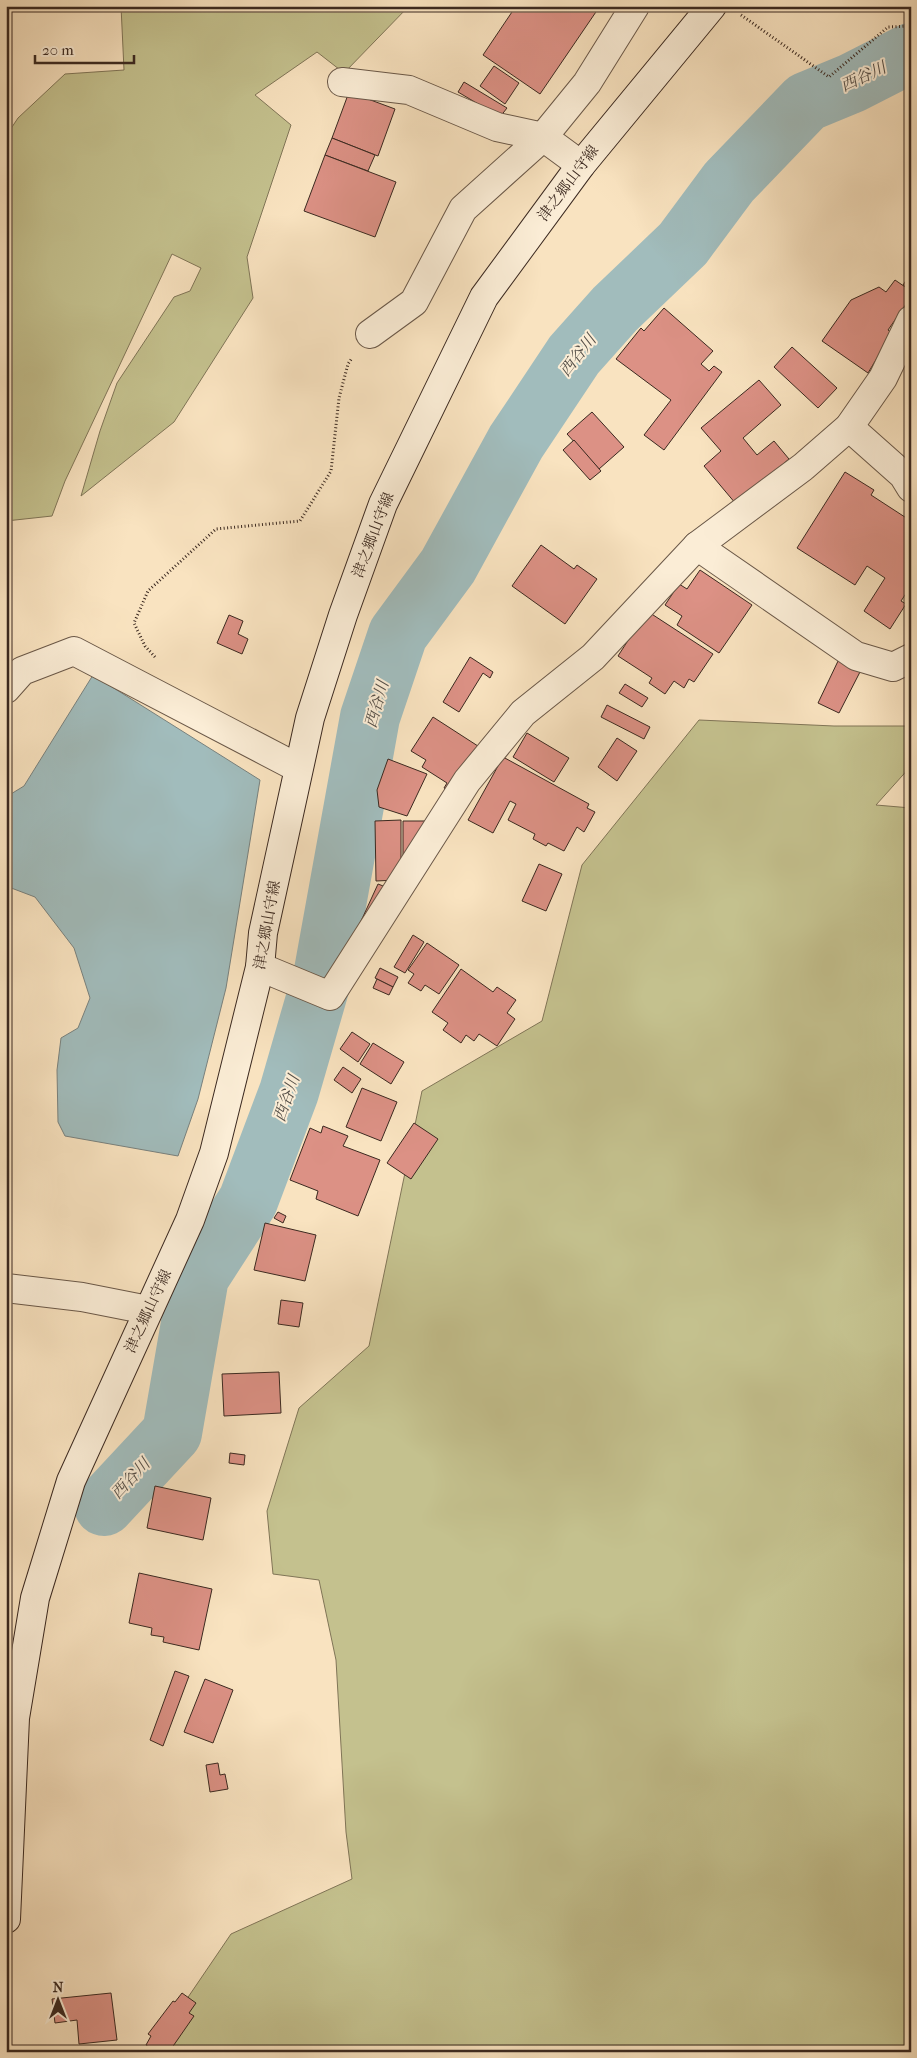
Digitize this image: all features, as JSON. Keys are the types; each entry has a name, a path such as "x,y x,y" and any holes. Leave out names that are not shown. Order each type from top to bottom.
{"street":[{"path":"370,334 414,302 463,209 543,137 587,83 635,6"},
{"name":"津之郷山守線","path":"6,1919 15,1718 35,1598 71,1481 190,1220 214,1153 260,967 263,933 298,768 310,718 342,615 384,504 484,296 581,165 724,9"},
{"path":"342,82 409,90 497,127 543,137 581,165"},
{"path":"260,967 330,996 467,781 524,714 593,657 697,546 803,467 849,427 883,378 911,320"},
{"path":"849,427 903,475 911,488"},
{"path":"697,546 856,656 893,667 911,658"},
{"path":"6,689 22,671 74,651 298,768"},
{"path":"6,1288 82,1297 148,1310"}],"path":[{"path":"724,9 830,77 888,27 911,26"},
{"path":"158,661 145,646 134,623 148,591 216,529 300,521 331,471 339,398 348,364 370,334"}],"shaded area":[{"path":"121,6 409,6 344,73 317,52 255,95 291,125 247,257 253,298 174,422 81,496 100,431 117,383 174,297 190,291 201,268 172,254 65,481 52,516 6,521 6,136 18,118 65,74 124,70"},
{"path":"699,720 834,726 911,726 911,766 876,805 911,808 911,2052 154,2052 161,2037 231,1934 352,1879 346,1832 336,1660 319,1580 273,1574 267,1511 299,1408 369,1346 422,1091 542,1021 582,865"}],"water":[{"path":"93,675 260,780 226,988 198,1099 178,1156 65,1136 58,1122 57,1070 61,1038 78,1028 90,998 74,948 35,897 6,886 6,797 24,786"}],"building":[{"path":"516,6 600,6 540,94 483,55"},
{"path":"494,66 519,83 505,104 480,86"},
{"path":"464,82 507,108 500,117 458,92"},
{"path":"349,92 395,109 378,156 332,138"},
{"path":"332,138 375,155 368,171 325,155"},
{"path":"325,155 396,182 375,237 304,211"},
{"path":"911,273 911,291 903,285"},
{"path":"895,280 911,291 911,297 888,330 892,333 868,373 822,341 851,300 879,287 886,292"},
{"path":"664,308 713,351 701,364 709,371 714,366 722,372 664,450 644,435 671,400 616,359 641,328 644,331"},
{"path":"792,347 837,388 818,408 774,367"},
{"path":"759,380 781,405 743,438 757,455 774,441 789,459 736,504 704,466 721,451 701,428"},
{"path":"592,412 624,447 599,469 567,434"},
{"path":"574,440 601,471 590,480 563,450"},
{"path":"845,472 874,490 871,495 911,521 911,586 901,601 906,604 890,629 864,611 885,578 867,566 855,585 797,548"},
{"path":"541,545 574,569 577,565 597,579 565,624 512,586"},
{"path":"700,570 752,605 719,653 677,625 682,616 665,605 679,584 687,589"},
{"path":"647,611 713,654 694,682 689,679 684,688 674,681 665,694 649,683 652,678 618,656"},
{"path":"229,615 243,621 238,634 248,639 242,654 217,643"},
{"path":"470,657 493,672 490,678 483,673 459,712 443,702"},
{"path":"839,659 861,670 839,713 818,703"},
{"path":"625,684 648,698 642,707 619,693"},
{"path":"607,705 650,727 644,739 601,717"},
{"path":"433,717 481,748 451,793 444,788 447,783 422,767 426,760 411,751"},
{"path":"527,733 569,758 554,782 513,757"},
{"path":"617,738 637,751 617,781 598,767"},
{"path":"503,757 589,804 587,808 595,812 584,832 577,827 564,851 548,843 546,846 533,839 535,834 508,820 516,804 510,801 493,833 468,820"},
{"path":"388,759 427,774 407,816 379,807 377,790"},
{"path":"401,820 401,870 397,880 376,881 375,821"},
{"path":"403,821 431,821 412,856 403,855"},
{"path":"539,864 562,874 546,911 522,901"},
{"path":"378,884 391,889 356,932"},
{"path":"413,935 424,942 405,973 394,967"},
{"path":"427,943 459,965 439,994 425,985 421,991 408,983 414,974 408,970"},
{"path":"380,968 398,977 393,987 375,978"},
{"path":"461,969 493,992 497,987 516,1000 507,1013 515,1019 497,1046 479,1034 474,1041 466,1035 461,1043 443,1030 448,1023 432,1012"},
{"path":"377,979 393,987 389,995 373,988"},
{"path":"352,1032 370,1044 358,1062 340,1049"},
{"path":"373,1043 404,1062 391,1084 360,1064"},
{"path":"343,1067 361,1079 352,1093 334,1080"},
{"path":"362,1088 397,1102 381,1141 346,1127"},
{"path":"414,1123 438,1139 411,1179 387,1163"},
{"path":"323,1126 348,1136 343,1146 380,1160 358,1216 316,1199 318,1191 290,1180 310,1128 321,1133"},
{"path":"278,1212 286,1216 283,1223 274,1218"},
{"path":"265,1223 316,1235 305,1281 254,1270"},
{"path":"281,1300 303,1303 299,1327 278,1324"},
{"path":"279,1372 281,1413 224,1416 222,1374"},
{"path":"230,1453 245,1455 244,1465 229,1463"},
{"path":"155,1486 211,1498 203,1540 147,1528"},
{"path":"139,1573 212,1589 199,1650 163,1642 164,1637 151,1635 152,1628 129,1623"},
{"path":"175,1671 189,1676 163,1746 150,1740"},
{"path":"205,1679 233,1690 213,1743 184,1732"},
{"path":"218,1763 220,1775 225,1774 228,1789 210,1792 206,1765"},
{"path":"111,1993 117,2040 79,2044 77,2020 55,2023 52,1999"},
{"path":"182,1993 196,2003 189,2013 194,2016 169,2052 155,2052 146,2045 151,2036 148,2034 173,2001 175,2002"}],"waterway":[{"name":"西谷川","path":"104,1506 172,1433 199,1277 248,1201 289,1092 324,971 370,717 398,634 448,566 516,442 574,355 615,309 683,244 729,182 806,102 852,83 911,53"}]}
